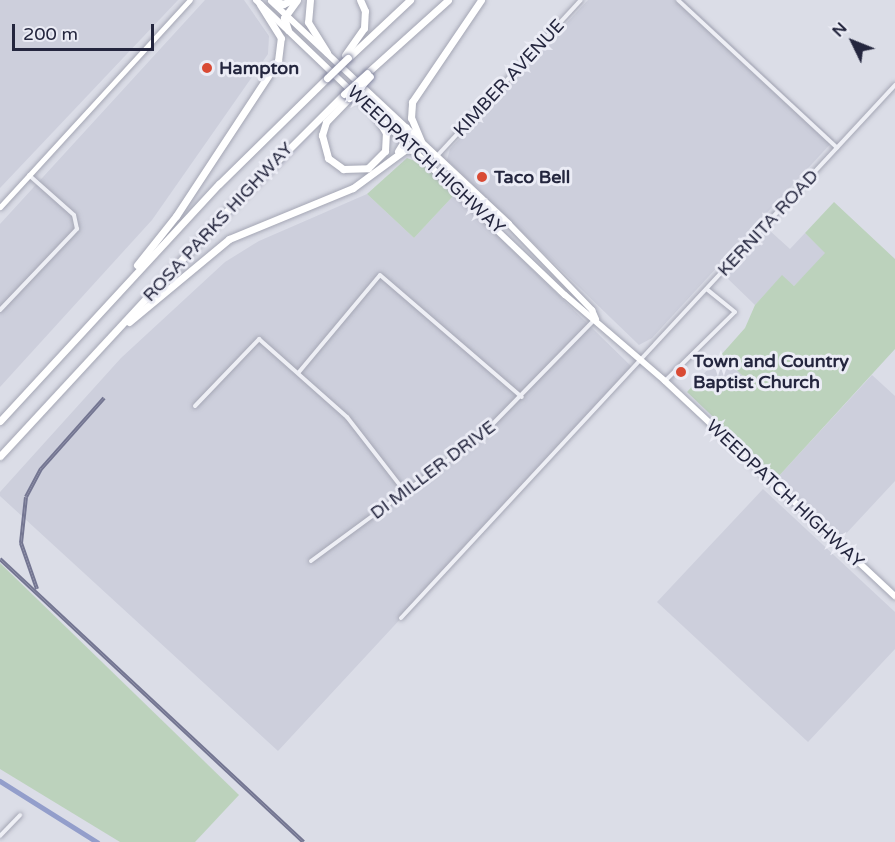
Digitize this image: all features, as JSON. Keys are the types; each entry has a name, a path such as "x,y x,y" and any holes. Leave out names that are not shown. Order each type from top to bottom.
{"highway":[{"path":"271,0 283,4 295,0"},
{"path":"288,30 286,14 295,0"},
{"path":"310,0 308,22 327,52"},
{"path":"347,57 364,28 366,17 360,0"},
{"path":"347,57 410,0"},
{"name":"ROSA PARKS HIGHWAY","path":"0,456 221,217 448,0"},
{"path":"421,141 411,118 412,102 481,0"},
{"path":"65,351 176,216 278,61 282,50 279,32 258,2"},
{"name":"ROSA PARKS HIGHWAY","path":"0,421 219,184 347,57"},
{"path":"346,96 326,122 322,135 328,158 343,169 368,168 385,151 386,133 371,108"},
{"path":"391,160 406,141 406,127"},
{"path":"117,331 229,239 353,188 406,149 417,152"}],"main road":[{"path":"0,207 190,0"},
{"name":"WEEDPATCH HIGHWAY","path":"271,0 541,255 592,310 596,319"},
{"name":"WEEDPATCH HIGHWAY","path":"258,2 565,295 596,319 665,381 895,596"}],"street":[{"name":"KIMBER AVENUE","path":"437,156 581,0"},
{"path":"678,0 837,148"},
{"name":"KERNITA ROAD","path":"401,618 895,85"},
{"path":"0,310 77,229 74,214 29,175"},
{"path":"299,372 380,275 522,397"},
{"path":"665,381 735,312 707,289"},
{"name":"DI MILLER DRIVE","path":"311,561 462,452 522,397 596,319"},
{"path":"195,406 259,339 299,372 347,417 406,493"},
{"path":"0,836 20,815"}],"shaded area":[{"path":"0,0 178,0 0,188"},
{"path":"205,0 244,0 269,36 268,54 152,220 0,387 0,224"},
{"path":"588,0 684,0 834,140 652,338 639,345 447,160 450,149"},
{"path":"367,194 414,238 455,194 633,368 278,751 0,496 0,492 121,358 225,262 259,241"},
{"path":"769,230 790,249 805,233 826,253 794,286 782,276 755,305 725,276"},
{"path":"721,355 747,380 741,386 718,393 699,379"},
{"path":"872,375 895,396 895,481 842,538 777,478"},
{"path":"763,489 895,612 895,649 808,742 657,602"}],"green space":[{"path":"407,158 423,164 455,194 414,238 367,194"},
{"path":"834,202 895,259 895,349 777,478 687,392 699,379 718,393 747,380 721,355 745,328 755,305 782,275 794,286 825,253 805,233"},
{"path":"0,563 239,795 195,842 120,842 0,769"}],"waterway":[{"path":"0,781 97,842"}],"railway":[{"path":"37,589 21,543 26,497 41,469 104,398"},
{"path":"0,559 303,842"}],"place":[{"name":"Hampton","path":"207,68"},
{"name":"Taco Bell","path":"482,177"},
{"name":"Town and Country Baptist Church","path":"681,372"}]}
